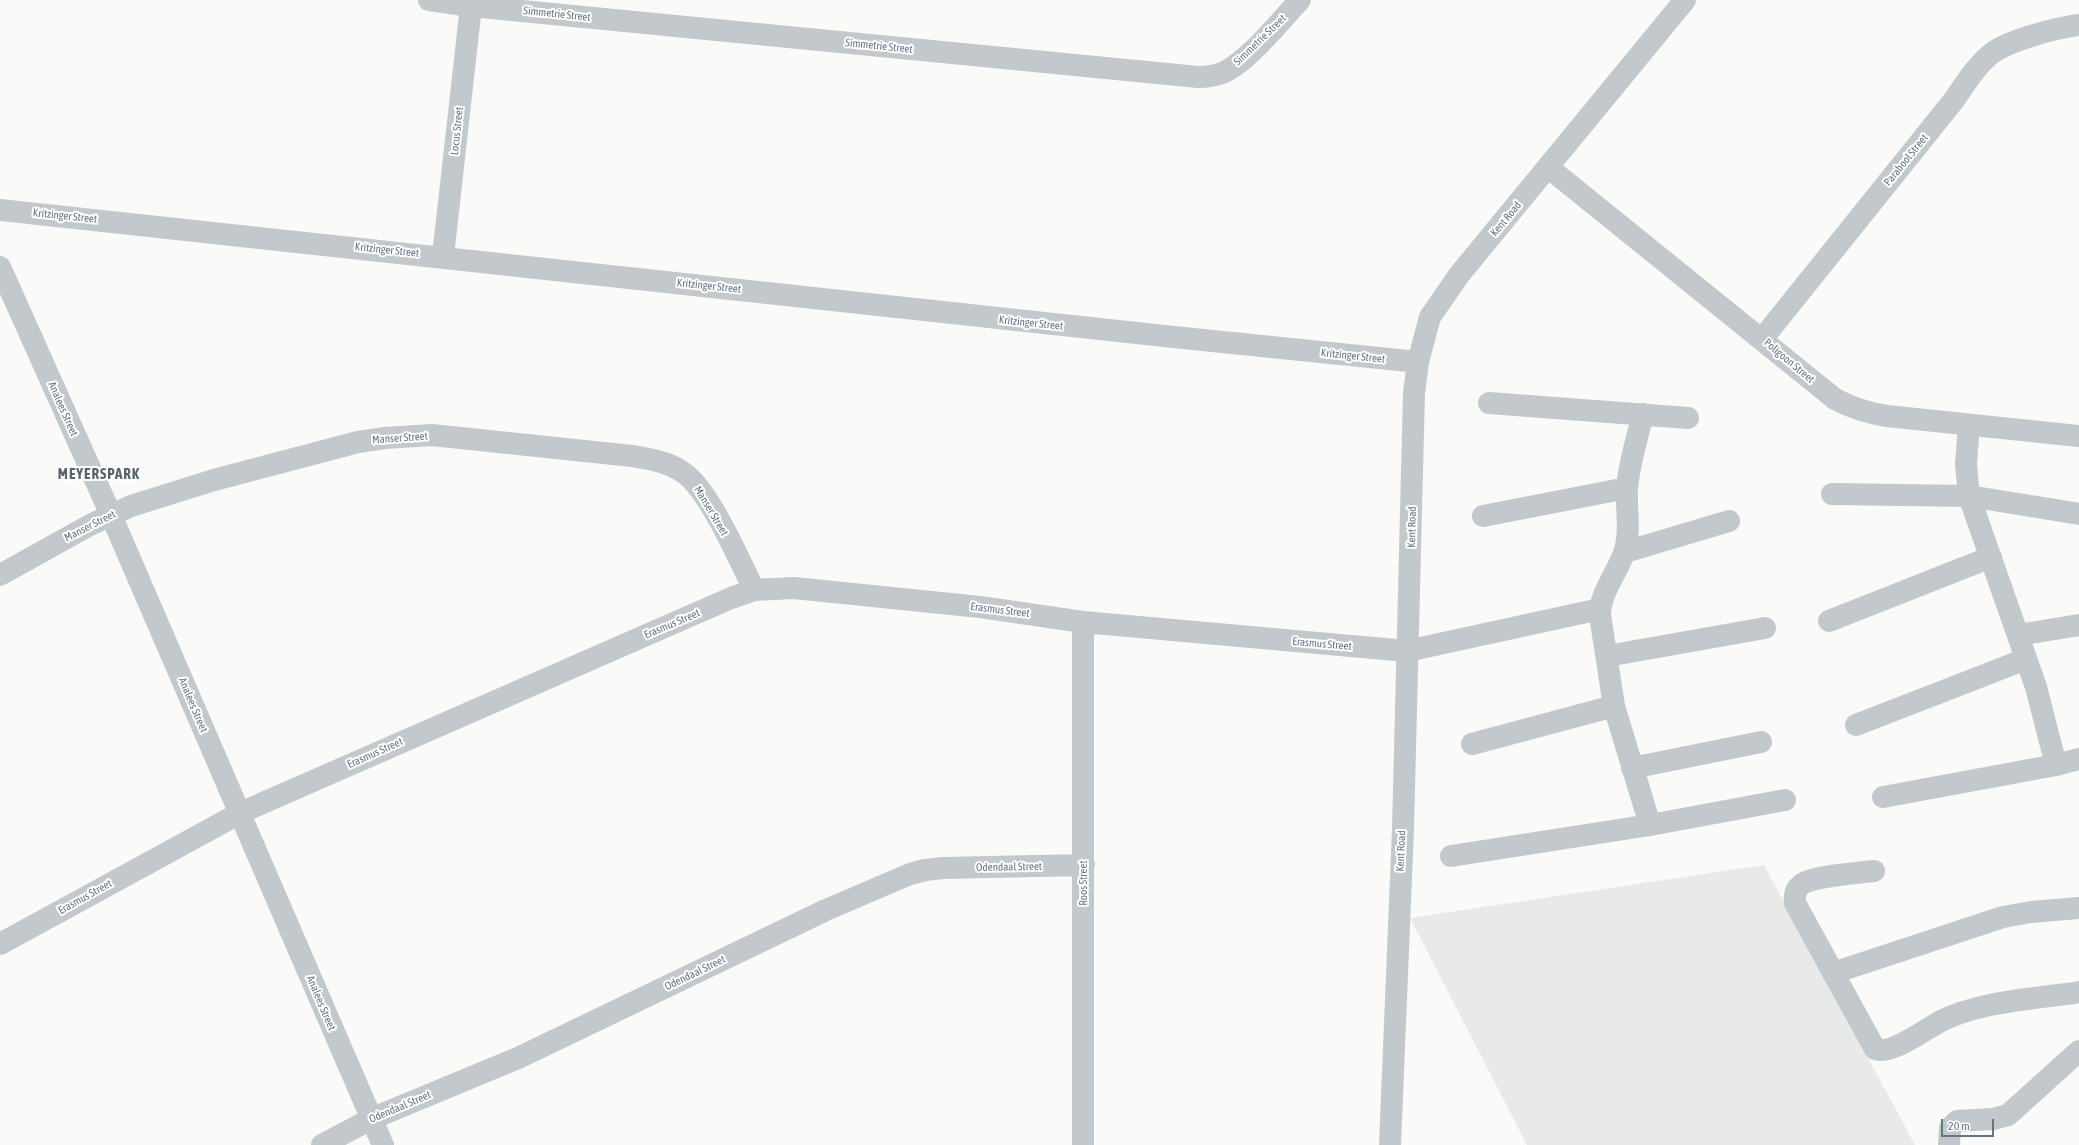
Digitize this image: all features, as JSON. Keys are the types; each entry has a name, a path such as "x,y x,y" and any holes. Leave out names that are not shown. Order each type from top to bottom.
{"street":[{"name":"Simmetrie Street","path":"429,0 471,6 1198,77 1211,77 1240,62 1300,0"},
{"name":"Kent Road","path":"1390,1145 1402,830 1414,393 1418,362 1430,317 1442,298 1685,0"},
{"name":"Locus Street","path":"443,256 471,6"},
{"name":"Parabool Street","path":"1763,338 1949,106 1979,65 1998,49 2024,39 2079,25"},
{"name":"Poligoon Street","path":"1549,168 1763,338 1835,399 1862,412 2079,436"},
{"name":"Kritzinger Street","path":"0,210 443,256 1050,325 1418,362"},
{"name":"Analees Street","path":"0,267 240,813 383,1145"},
{"path":"1489,403 1688,418"},
{"path":"1643,414 1632,452 1627,488 1624,552 1600,609 1614,706 1650,825"},
{"path":"1969,425 1966,464 1969,496 2043,707 2056,765"},
{"name":"Manser Street","path":"0,575 110,515 131,506 221,478 313,452 358,442 385,438 432,435 652,459 684,473 692,480 715,514 754,590"},
{"path":"1483,516 1627,488"},
{"path":"1832,494 1969,496 2079,514"},
{"path":"1624,552 1729,521"},
{"path":"1828,621 1991,557"},
{"name":"Erasmus Street","path":"0,944 240,813 666,626 731,598 754,590 802,589 980,607 1083,622 1407,651 1600,609"},
{"name":"Roos Street","path":"1083,622 1083,1145"},
{"path":"2018,635 2079,625"},
{"path":"1607,656 1765,628"},
{"path":"1856,725 2026,658"},
{"path":"1472,744 1614,706"},
{"path":"1632,768 1761,742"},
{"path":"1883,797 2056,765 2079,759"},
{"path":"1451,856 1650,825 1785,800"},
{"name":"Odendaal Street","path":"322,1145 371,1119 518,1058 826,910 910,874 943,868 1084,865"},
{"path":"1874,871 1808,881 1798,887 1795,892 1795,903 1871,1044 1879,1050 1893,1048 1929,1027 1964,1011 2079,992"},
{"path":"1833,973 2003,917 2018,914 2079,908"},
{"path":"1949,1145 1950,1128 1957,1121 1993,1119 2008,1115 2079,1051"}],"shaded area":[{"path":"1764,865 1915,1145 1527,1145 1410,918"}],"district":[{"name":"MEYERSPARK","path":"99,474"}]}
